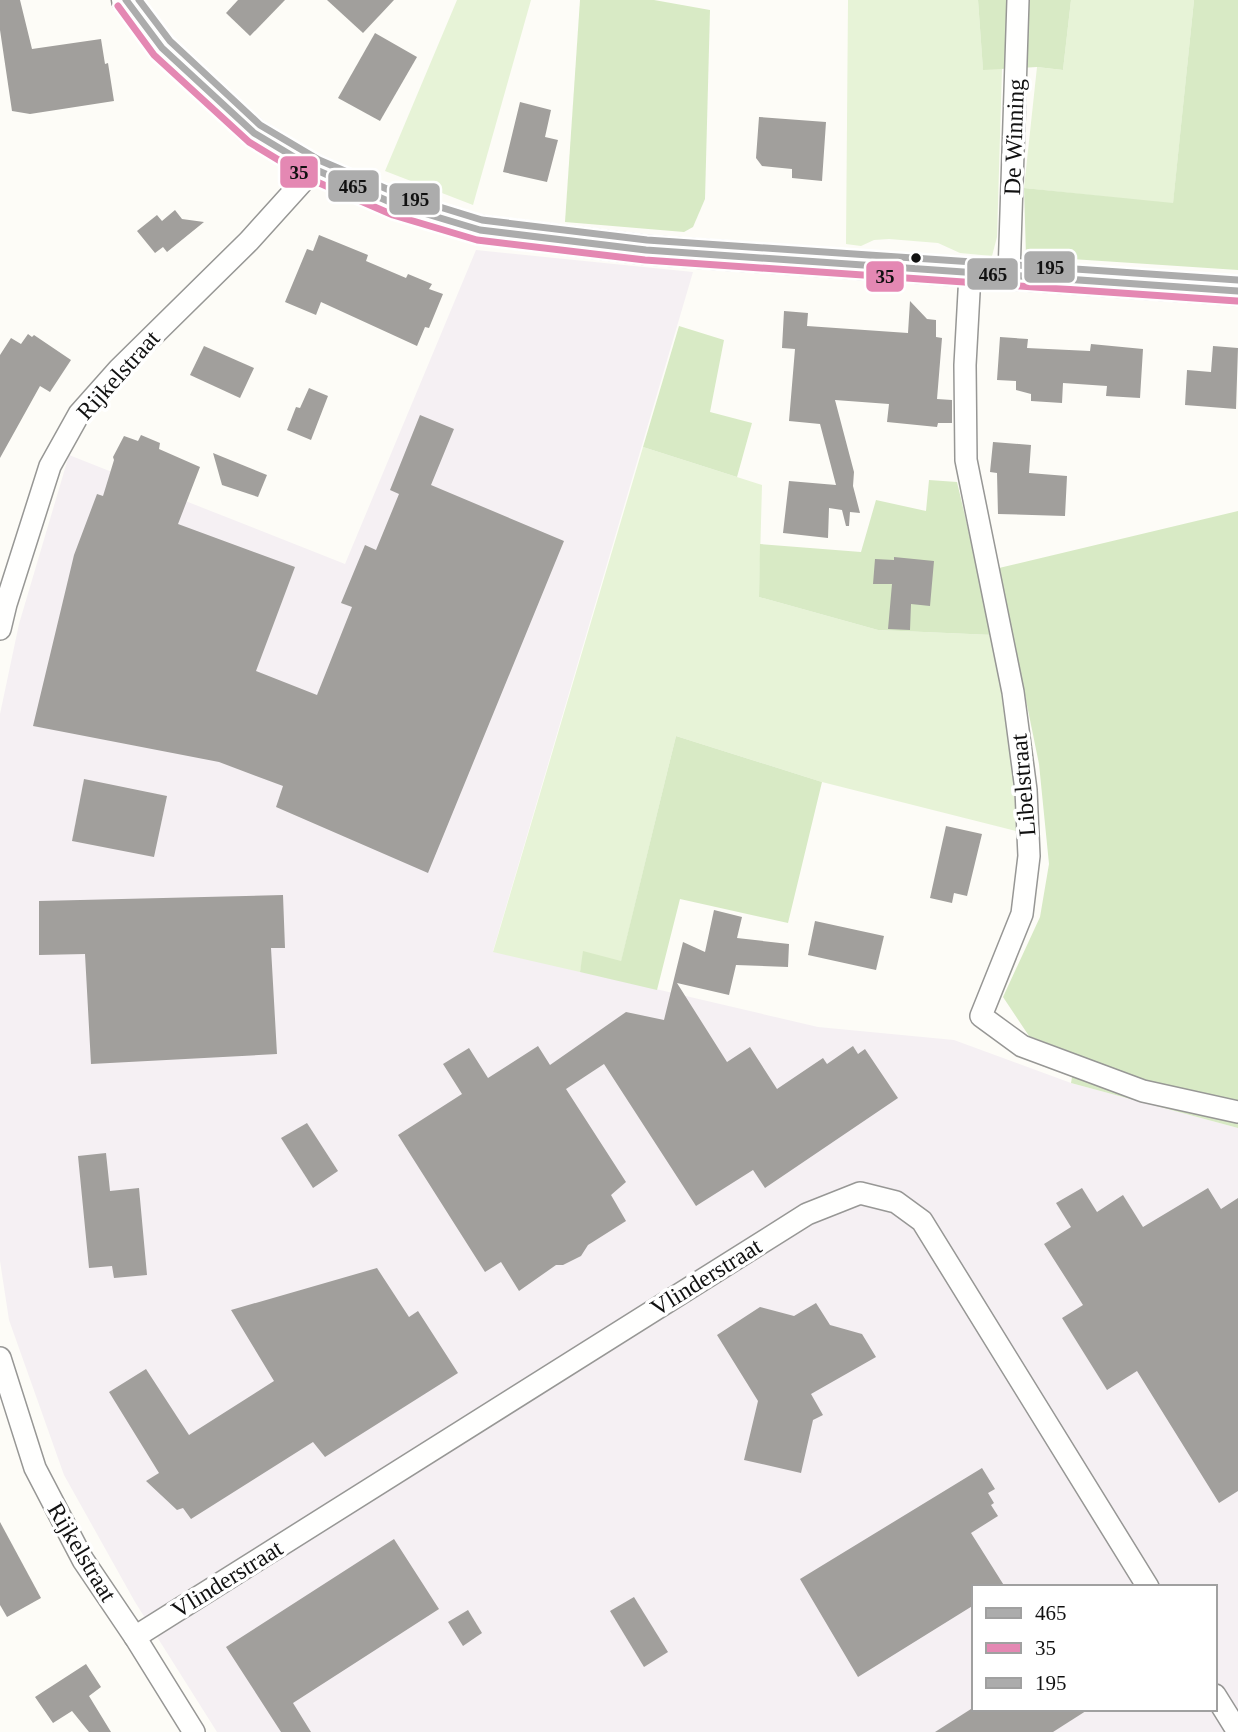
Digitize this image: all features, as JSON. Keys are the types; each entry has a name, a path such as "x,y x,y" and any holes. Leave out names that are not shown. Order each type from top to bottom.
{"street":[{"path":"126,0 162,48 254,133 314,169 397,205 480,230 646,250 1238,291"},
{"name":"De Winning","path":"1009,275 1018,0"},
{"name":"Rijkelstraat","path":"0,629 50,466 79,414 119,369 249,241 314,169"},
{"name":"Libelstraat","path":"970,274 965,365 966,460 1013,692 1026,790 1029,856 1022,914 981,1016 1022,1046 1143,1091 1238,1112"},
{"name":"Vlinderstraat","path":"135,1637 807,1214 860,1193 896,1202 922,1221 1147,1585"},
{"name":"Rijkelstraat","path":"0,1358 34,1468 83,1560 194,1732"},
{"path":"1217,1698 1238,1732"}],"shaded area":[{"path":"476,250 693,272 493,951 818,1027 954,1040 1071,1083 1238,1128 1238,1732 217,1732 135,1602 64,1475 9,1320 0,1261 0,714 19,624 69,455 345,564"}],"green space":[{"path":"457,0 531,0 473,205 385,171"},
{"path":"580,0 654,0 710,10 705,199 693,227 684,232 565,222"},
{"path":"848,0 978,0 983,69 1002,69 997,237 992,256 960,253 938,243 889,239 874,240 861,246 846,244"},
{"path":"978,0 1071,0 1063,70 1037,67 983,70"},
{"path":"1071,0 1194,0 1173,204 1024,188 1037,67 1063,70"},
{"path":"1194,0 1238,0 1238,270 1026,256 1024,188 1173,203"},
{"path":"679,326 724,340 710,412 752,423 737,477 643,447"},
{"path":"643,447 762,485 759,597 878,630 993,635 1014,779 1016,831 822,782 676,736 621,962 584,952 580,972 493,952"},
{"path":"929,480 957,482 993,635 878,630 759,597 760,544 861,552 876,500 926,511"},
{"path":"1238,511 1238,1128 1071,1083 1076,1054 1029,1036 1003,997 1040,917 1049,864 1039,764 999,568"},
{"path":"676,736 822,782 788,923 680,899 657,990 580,972 583,951 621,961"}],"building":[{"path":"0,0 20,0 32,49 101,39 114,101 30,114 12,111 0,30"},
{"path":"238,0 285,0 250,36 226,13"},
{"path":"327,0 394,0 363,33"},
{"path":"375,33 417,57 380,121 338,98"},
{"path":"520,102 551,110 545,137 558,140 547,182 503,172"},
{"path":"759,117 826,122 822,181 792,178 792,169 762,166 756,158"},
{"path":"175,210 182,219 204,222 167,252 163,247 155,253 137,231 157,215 162,221"},
{"path":"319,235 368,255 366,261 406,278 408,274 432,284 429,289 443,294 429,328 425,327 417,346 321,302 316,315 285,302 307,249 313,251"},
{"path":"910,301 927,319 936,320 936,337 942,338 937,399 952,400 952,423 938,423 937,427 887,422 889,404 835,400 854,472 853,486 860,513 850,512 849,526 846,526 842,510 829,508 828,538 783,533 789,481 836,485 820,424 789,421 795,349 782,348 784,311 808,313 807,326 908,333"},
{"path":"28,334 32,337 34,335 71,360 50,392 40,386 0,458 0,355 11,338 21,344"},
{"path":"1000,337 1028,339 1027,348 1090,351 1091,344 1143,349 1140,398 1106,396 1107,386 1063,383 1062,403 1031,401 1031,394 1016,390 1016,381 997,380"},
{"path":"204,346 254,368 240,398 190,375"},
{"path":"1213,346 1238,348 1236,409 1185,405 1187,370 1211,372"},
{"path":"309,388 328,396 311,440 287,430 296,407 300,408"},
{"path":"420,415 454,429 431,485 564,541 428,873 276,807 283,786 219,762 33,726 74,555 97,494 103,496 113,457 124,436 138,441 141,435 160,443 159,449 200,467 178,524 295,567 256,671 317,695 352,607 341,603 365,545 376,550 399,494 390,490"},
{"path":"993,442 1031,445 1029,473 1067,476 1065,516 998,514 997,473 990,472"},
{"path":"213,453 267,475 258,497 222,485"},
{"path":"894,557 934,561 930,606 911,604 910,630 888,629 892,584 873,584 875,559 894,560"},
{"path":"84,779 167,796 154,857 72,841"},
{"path":"946,826 982,834 967,896 954,893 952,903 930,898"},
{"path":"283,895 285,948 271,948 277,1054 91,1064 85,954 39,955 39,901"},
{"path":"714,910 742,917 737,938 789,944 788,967 736,965 729,995 677,983 727,1062 750,1047 777,1089 823,1058 827,1064 853,1046 858,1054 865,1049 898,1098 765,1188 753,1170 696,1206 604,1064 566,1089 626,1182 611,1195 626,1221 588,1245 581,1256 563,1265 556,1265 519,1291 501,1262 485,1272 398,1135 462,1094 443,1064 469,1048 488,1078 538,1046 550,1065 626,1012 664,1020 683,942 705,952"},
{"path":"815,921 884,936 876,970 808,955"},
{"path":"307,1123 338,1171 313,1188 281,1138"},
{"path":"106,1153 110,1191 139,1188 147,1275 114,1278 112,1266 89,1268 78,1156"},
{"path":"1082,1188 1097,1212 1123,1195 1143,1227 1208,1188 1221,1209 1238,1198 1238,1491 1219,1503 1137,1371 1107,1390 1062,1318 1083,1305 1044,1244 1071,1227 1056,1203"},
{"path":"377,1268 409,1317 418,1311 458,1373 325,1457 313,1442 191,1519 183,1508 177,1510 146,1481 159,1473 109,1392 146,1369 189,1435 274,1381 231,1310"},
{"path":"816,1303 830,1325 862,1334 876,1357 811,1394 823,1415 813,1420 801,1473 744,1460 758,1401 717,1335 760,1307 794,1316"},
{"path":"982,1468 995,1489 988,1493 998,1516 971,1533 1004,1585 972,1585 972,1606 858,1677 800,1579"},
{"path":"0,1522 41,1598 7,1617 0,1605"},
{"path":"394,1539 439,1609 293,1703 311,1732 281,1732 226,1647"},
{"path":"634,1597 668,1652 644,1667 610,1611"},
{"path":"468,1610 482,1633 463,1646 448,1622"},
{"path":"86,1664 101,1687 89,1696 111,1732 89,1732 72,1711 53,1723 35,1697"},
{"path":"971,1709 1086,1711 1053,1732 935,1732"}],"transit line":[{"name":"465","path":"126,0 162,48 254,133 314,169 397,205 480,230 646,250 1238,291"},
{"name":"195","path":"139,0 170,41 260,125 319,160 401,195 482,220 647,240 1238,280"},
{"name":"35","path":"118,6 154,55 249,142 310,179 393,215 477,240 645,260 1237,301"}]}
